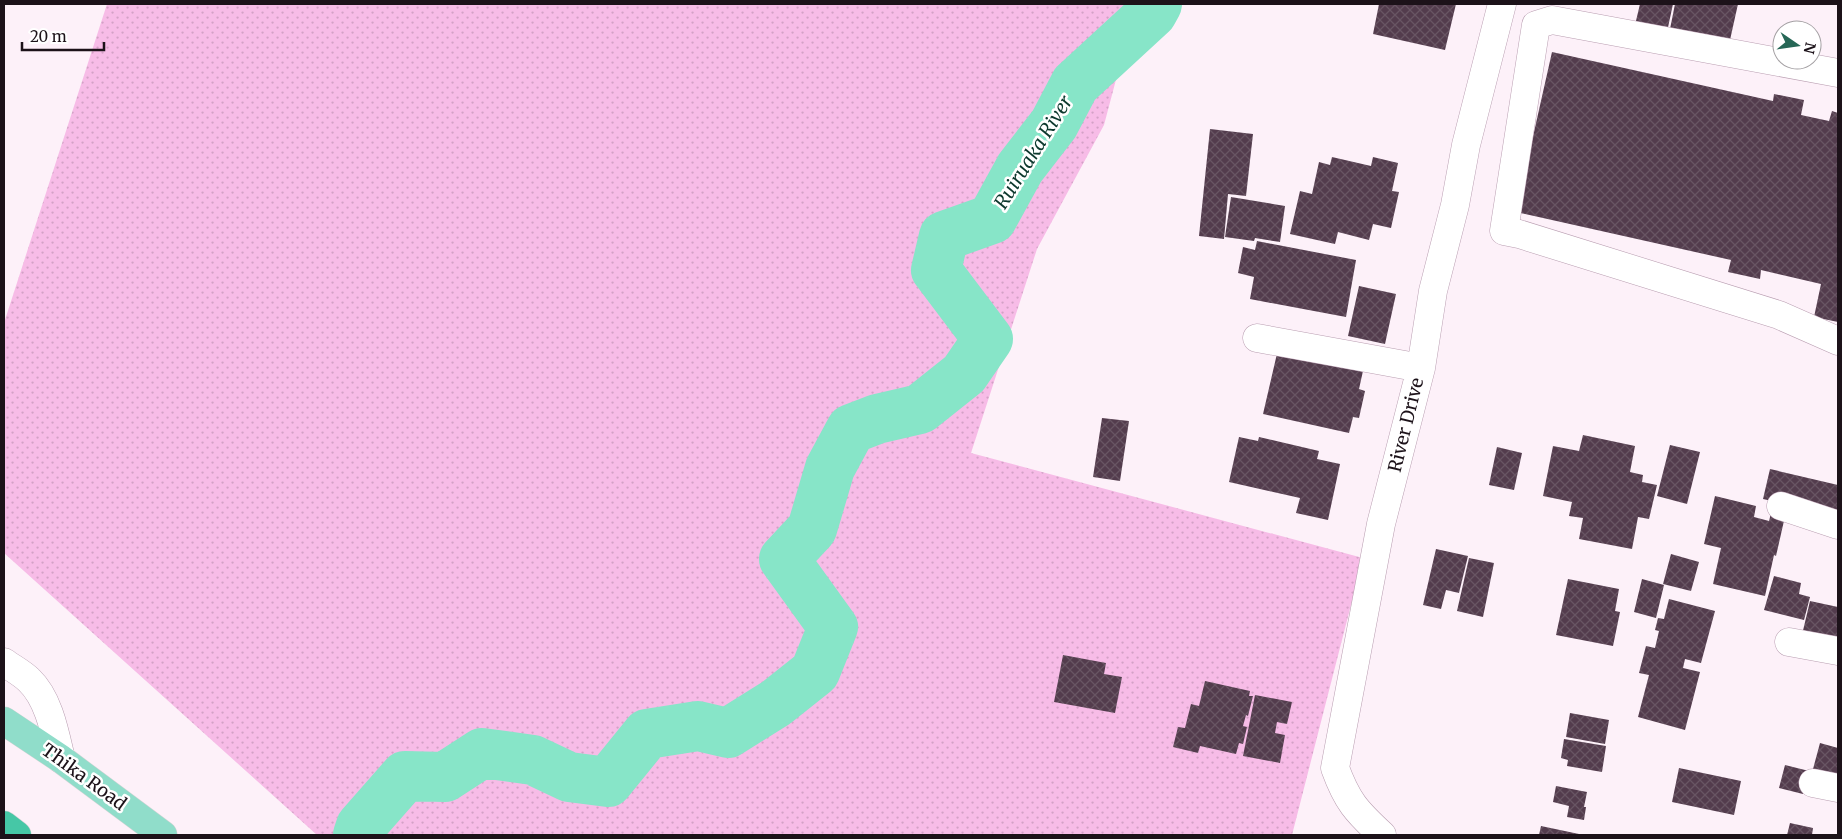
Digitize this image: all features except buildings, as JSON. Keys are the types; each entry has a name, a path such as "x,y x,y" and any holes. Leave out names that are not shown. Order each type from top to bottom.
{"highway":[{"path":"4,825 17,835"}],"main road":[{"name":"Thika Road","path":"4,721 60,759 163,835"}],"street":[{"name":"River Drive","path":"1382,835 1357,812 1343,789 1336,768 1382,524 1421,368 1433,291 1456,205 1466,144 1502,4"},
{"path":"1838,73 1552,20 1536,25 1504,231 1519,234 1779,315 1838,341"},
{"path":"1256,338 1421,368"},
{"path":"1781,506 1838,525"},
{"path":"1789,642 1838,651"},
{"path":"4,662 30,681 43,701 52,721 60,759"}],"shaded area":[{"path":"107,4 1136,4 1104,125 1037,249 971,453 1363,558 1292,835 317,835 4,553 4,323"}],"waterway":[{"name":"Ruiruaka River","path":"358,835 361,826 405,776 445,777 482,753 533,760 569,777 608,782 647,734 698,726 728,733 776,703 815,672 833,627 784,559 812,529 830,468 851,429 877,419 920,409 964,374 988,339 936,270 944,236 992,219 1020,168 1054,124 1075,84 1152,13 1157,4"}]}
